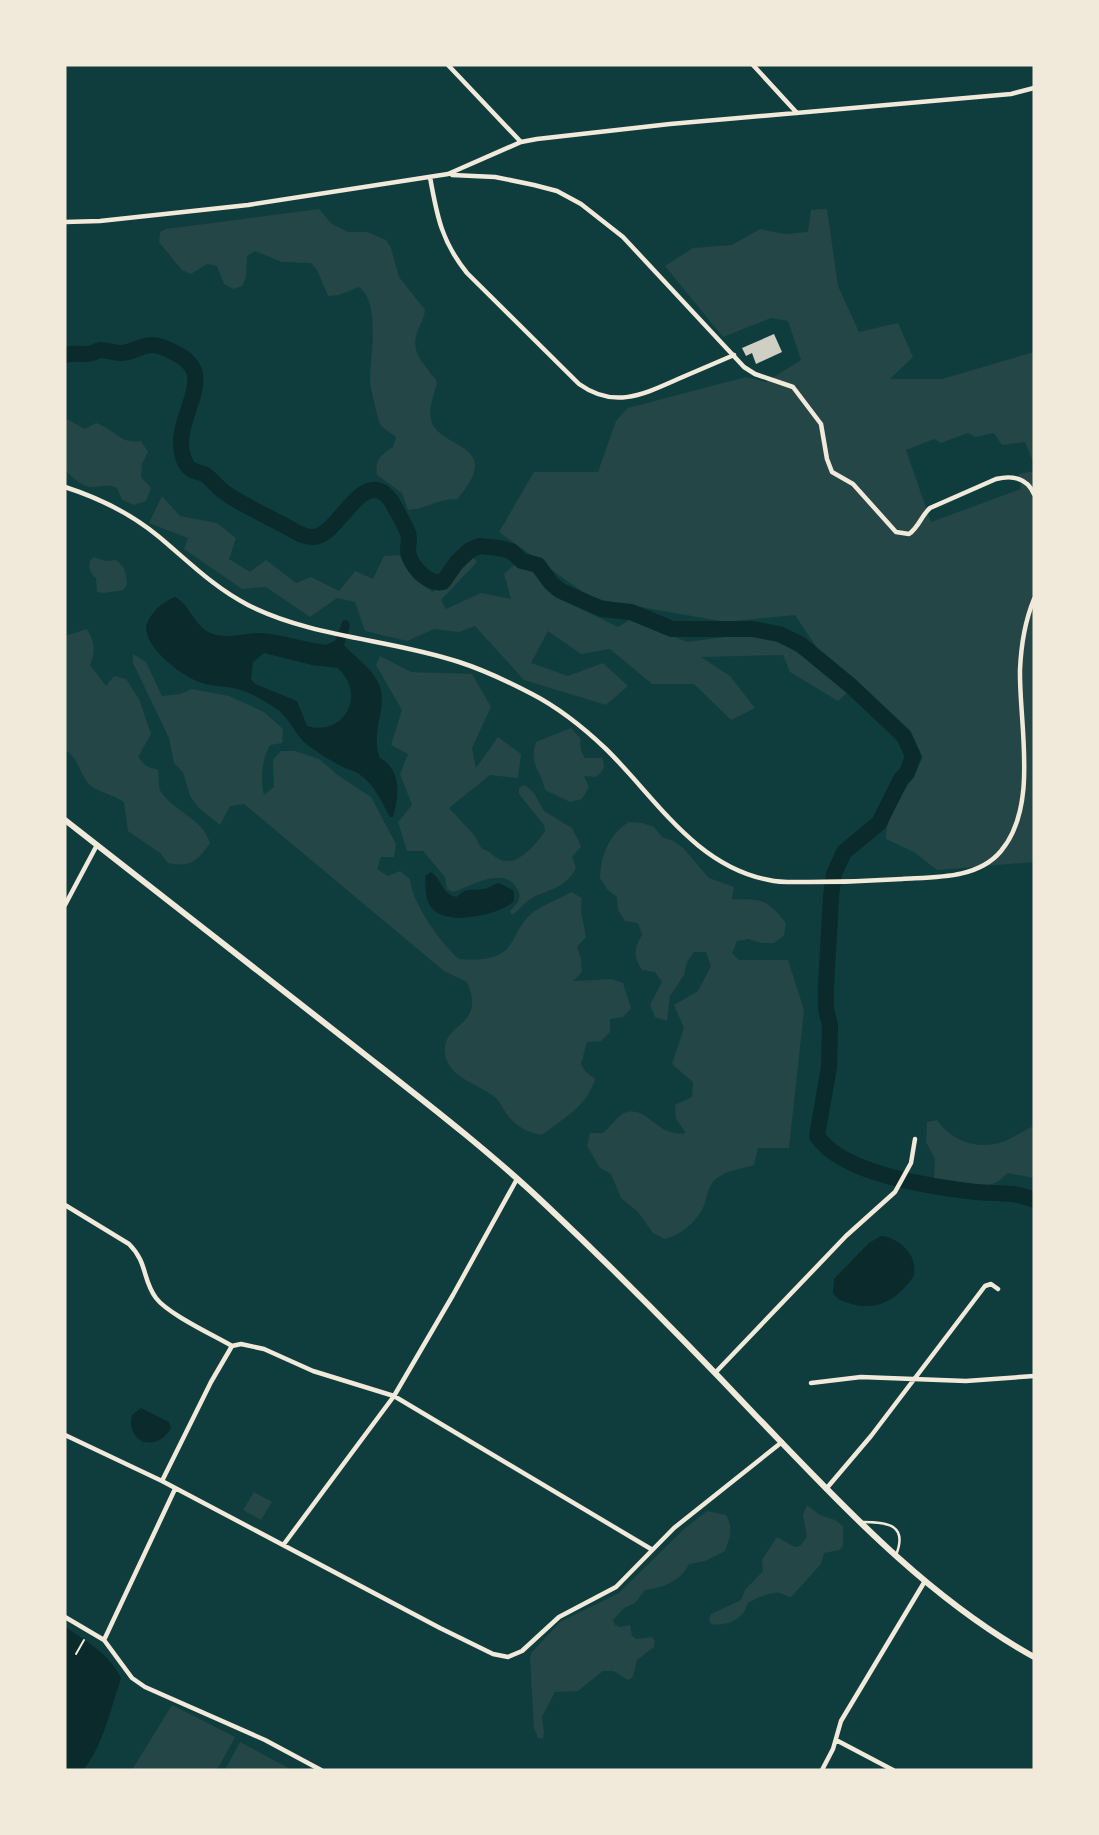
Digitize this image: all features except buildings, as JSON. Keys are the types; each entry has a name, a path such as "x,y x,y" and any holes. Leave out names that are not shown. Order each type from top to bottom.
{"street":[{"path":"449,65 521,142"},
{"path":"753,65 798,114"},
{"path":"448,174 521,142 598,131 1011,94 1034,88"},
{"path":"65,222 100,221 248,205 448,174 495,177 557,191 581,204 623,237 744,366 755,374 793,387 821,424 832,472 853,484 896,532 909,534 916,529 922,516 930,508 996,479 1007,477 1022,480 1030,485 1034,494"},
{"path":"430,177 436,213 452,254 486,291 590,392 613,397 641,395 734,355"},
{"path":"65,487 103,500 122,511 219,587 247,604 280,618 329,632 461,662 535,695 561,711 607,750 673,823 708,853 726,864 770,881 860,881 965,873 1000,853 1013,834 1023,786 1021,660 1028,615 1034,599"},
{"path":"65,820 463,1132 517,1179 625,1282 860,1522 925,1581 987,1627 1034,1657"},
{"path":"65,905 97,845"},
{"path":"715,1373 846,1236 895,1192 911,1163 915,1139"},
{"path":"284,1544 394,1396 517,1179"},
{"path":"65,1205 136,1251 141,1258 147,1283 162,1306 232,1346 241,1344 264,1349 313,1371 394,1396 651,1549"},
{"path":"826,1489 871,1436 985,1286 991,1284 998,1289"},
{"path":"162,1481 232,1346"},
{"path":"811,1383 861,1377 966,1381 1034,1376"},
{"path":"65,1435 284,1544 440,1629 493,1654 508,1657 522,1651 559,1616 616,1587 651,1549 782,1442"},
{"path":"104,1640 175,1489"},
{"path":"822,1770 836,1740 841,1721 925,1581"},
{"path":"65,1617 104,1640 132,1678 145,1687 265,1741 321,1770"},
{"path":"836,1740 892,1770"}],"lane":[{"path":"860,1522 891,1525 897,1530 900,1539 896,1555"}],"path":[{"path":"76,1654 84,1640"}],"shaded area":[{"path":"319,209 332,224 348,232 367,232 386,240 399,277 425,310 415,344 416,351 437,382 431,405 431,420 436,430 473,457 475,467 471,480 457,499 408,510 402,493 377,475 378,462 382,455 393,447 396,437 381,426 376,410 370,381 372,317 366,295 359,287 339,295 328,296 317,270 311,263 282,262 255,251 247,256 246,277 242,286 233,289 224,284 217,266 207,264 191,274 182,270 159,242 160,232 166,229"},
{"path":"827,209 838,286 859,332 898,323 913,357 890,379 942,379 1034,352 1034,464 1025,442 1002,445 994,433 975,437 968,433 941,443 934,439 906,450 931,522 1021,489 1019,474 1034,471 1034,862 937,870 914,852 886,839 890,818 923,756 819,651 795,615 725,622 591,598 499,532 534,472 598,472 616,421 628,408 746,377 766,382 801,360 788,321 771,318 723,337 665,266 693,248 732,245 760,229 785,234 808,232 811,210"},
{"path":"65,418 85,429 96,423 127,440 141,441 148,452 142,464 141,477 151,488 146,501 134,505 122,500 117,488 86,486 65,470"},
{"path":"162,496 180,516 217,523 236,538 229,559 250,572 266,560 296,583 311,577 339,591 355,571 373,579 384,556 400,555 414,579 433,592 470,554 477,562 441,600 446,609 481,593 511,599 504,574 515,564 532,571 552,595 618,627 631,619 687,642 741,635 774,639 816,664 848,692 838,701 790,672 783,655 701,657 730,676 755,708 731,720 694,684 652,684 610,649 581,654 548,631 531,663 568,676 603,663 628,686 606,705 524,680 475,626 459,632 434,629 407,641 365,631 355,602 337,598 310,617 266,587 242,589 184,549 188,538 149,523"},
{"path":"94,557 106,561 116,560 122,565 127,585 123,590 97,592 96,578 91,573 90,566"},
{"path":"175,597 180,600 208,632 222,636 262,633 326,645 335,641 343,620 348,621 350,626 344,645 371,672 381,691 377,748 380,758 392,769 397,784 393,817 390,817 365,778 329,760 304,742 277,709 244,691 194,680 164,658 155,649 146,630 153,613","holes":["264,653 312,665 338,668 347,679 351,691 347,712 331,726 307,726 297,701 255,684 251,679 253,662"]},
{"path":"87,629 94,647 90,665 106,686 114,676 126,679 139,699 151,734 138,757 146,766 158,770 161,792 201,828 210,843 193,862 182,865 168,863 160,853 128,831 124,802 88,783 73,757 65,750 65,636"},
{"path":"133,654 146,662 162,696 180,694 192,689 229,696 264,712 283,729 282,743 270,745 265,756 262,776 264,795 274,787 273,760 281,751 295,751 319,759 371,797 396,844 394,857 381,857 377,869 388,876 400,871 410,879 416,899 428,922 459,959 497,956 507,949 532,913 571,892 582,898 581,911 586,937 577,947 582,972 573,981 611,979 623,983 631,1008 623,1017 610,1019 610,1032 601,1041 587,1042 581,1064 595,1079 580,1105 542,1135 537,1134 516,1124 497,1099 452,1069 447,1062 446,1043 472,1008 467,982 444,971 244,804 230,806 220,825 198,807 190,796 183,772 174,763 169,738 133,663"},
{"path":"380,656 411,672 472,674 491,707 472,748 476,768 498,737 521,754 518,778 490,775 449,808 474,835 482,849 501,860 514,860 526,853 545,831 544,825 519,794 519,788 525,785 534,793 544,811 572,828 579,842 581,847 572,857 576,868 566,881 535,896 512,915 510,911 517,903 519,894 510,881 503,878 486,879 453,892 447,889 445,877 423,851 407,851 398,822 412,805 400,774 408,754 391,745 402,710 376,665"},
{"path":"571,728 580,738 581,751 585,758 602,758 604,766 596,777 584,776 589,787 582,799 570,802 545,790 533,756 536,742"},
{"path":"629,822 654,827 662,837 674,841 709,878 734,887 732,899 764,902 779,915 786,923 784,935 774,943 749,939 737,941 732,953 739,960 788,960 804,1010 789,1148 758,1148 754,1165 721,1175 710,1187 705,1203 694,1221 665,1239 653,1233 638,1212 621,1198 611,1174 600,1168 587,1146 590,1133 603,1133 621,1115 632,1111 640,1113 667,1131 686,1133 676,1119 675,1105 692,1097 693,1082 672,1064 684,1028 674,1005 698,991 711,966 706,952 694,952 687,962 684,975 670,996 667,1021 655,1017 650,1005 662,982 655,972 642,970 636,956 642,935 638,923 625,921 618,910 617,897 607,889 600,878 607,846 616,833"},
{"path":"431,872 452,896 457,897 466,891 485,889 499,883 514,891 514,901 483,915 457,918 445,916 435,911 428,901 425,876"},
{"path":"937,1120 950,1134 976,1145 996,1144 1034,1126 1034,1178 1008,1173 992,1184 968,1187 946,1184 934,1178 935,1159 926,1142 927,1122"},
{"path":"881,1236 900,1243 910,1254 914,1267 911,1280 890,1300 874,1306 856,1305 838,1299 833,1293 834,1279 869,1243"},
{"path":"141,1408 169,1422 171,1428 157,1441 143,1441 133,1432 132,1415"},
{"path":"254,1492 272,1502 261,1520 243,1510"},
{"path":"807,1505 843,1526 843,1546 839,1550 824,1553 821,1564 791,1597 780,1593 763,1596 747,1604 742,1614 734,1621 711,1624 711,1614 741,1600 745,1590 763,1571 762,1560 777,1537 795,1547 800,1546 807,1537 803,1515"},
{"path":"707,1511 726,1515 730,1533 725,1551 705,1561 689,1564 671,1583 645,1590 635,1603 624,1608 613,1620 615,1625 620,1627 630,1625 632,1636 636,1639 652,1637 655,1641 654,1647 637,1660 633,1677 628,1680 614,1671 603,1671 578,1691 555,1692 542,1717 543,1739 538,1738 534,1728 530,1657 532,1652 560,1622 619,1593 684,1529"},
{"path":"65,1627 104,1655 121,1678 101,1739 83,1770 65,1770"},
{"path":"172,1705 235,1737 217,1770 132,1770"},
{"path":"240,1742 292,1770 225,1770"}],"waterway":[{"path":"65,355 89,354 100,350 125,353 152,345 177,354 190,364 195,375 195,388 182,432 181,448 186,464 192,470 207,476 232,497 307,537 324,533 362,495 371,490 381,492 392,502 406,529 411,561 418,571 432,581 443,582 457,562 470,550 480,546 511,551 522,561 538,565 551,583 561,591 602,609 631,612 672,629 752,629 779,634 800,644 851,686 904,736 913,756 907,773 901,779 879,823 844,852 834,874 826,988 826,1009 830,1025 829,1067 817,1136 847,1160 890,1177 958,1190 1013,1194 1034,1200"}]}
